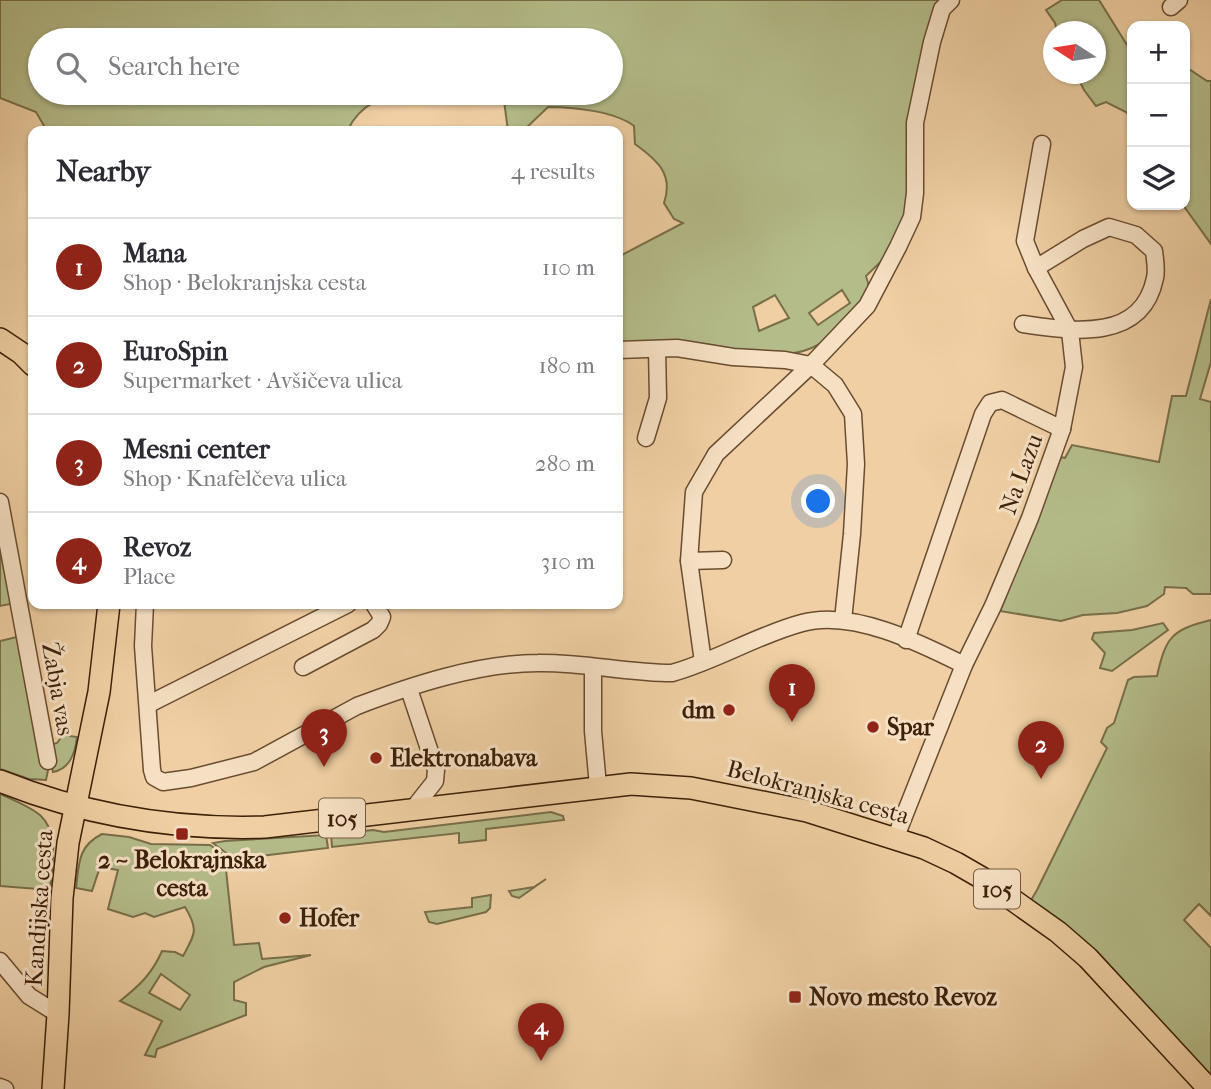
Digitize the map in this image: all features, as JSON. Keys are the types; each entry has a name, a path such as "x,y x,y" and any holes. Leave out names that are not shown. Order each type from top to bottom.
{"main road":[{"path":"0,339 28,360"},
{"name":"Kandijska cesta","path":"53,1089 62,898 68,839 99,692 108,609"},
{"name":"105","path":"0,780 75,806"},
{"name":"Belokranjska cesta","path":"75,806 136,820 219,828 265,827 631,784 732,794 807,811 924,848 982,878 1058,932 1088,958 1209,1089"}],"street":[{"path":"703,662 689,561 694,492 716,454 811,365 867,306 912,217 915,193 915,124 932,42 942,9 951,0"},
{"path":"1042,144 1025,241 1036,268 1070,331 1074,367 1062,429"},
{"path":"1023,324 1070,331 1100,329 1127,321 1146,303 1156,277 1154,251 1136,235 1110,227 1083,239 1036,268"},
{"path":"623,350 677,348 733,357 785,360 811,365 835,385 853,414 856,464 843,621"},
{"path":"646,439 658,398 657,349"},
{"name":"Na Lazu","path":"895,839 964,665 993,606 1030,517 1062,429 1002,400 990,403 983,414 906,640"},
{"name":"Žabja vas","path":"0,502 48,761"},
{"path":"689,561 723,560"},
{"path":"145,609 143,646 152,770 155,777 163,782 191,778 254,762 357,706 474,670 508,665 548,663 672,673 802,623 834,619 877,629 964,665"},
{"path":"149,704 338,609"},
{"path":"303,667 373,630 382,617 377,609"},
{"path":"593,667 593,731 598,786"},
{"path":"409,689 436,770 435,781 413,809"},
{"name":"Kandijska cesta","path":"0,961 29,996 58,1014"}],"green space":[{"path":"0,0 942,0 911,195 897,246 866,276 868,294 860,307 826,339 797,353 769,354 688,342 623,344 623,254 683,223 674,219 664,203 667,184 662,169 635,144 634,126 626,121 605,113 548,107 528,126 507,126 505,105 623,105 623,28 28,28 28,105 370,105 350,126 44,126 36,112 0,98","holes":["842,290 850,303 818,325 809,313","775,295 789,318 759,331 753,307"]},
{"path":"1062,0 1099,0 1127,45 1127,113 1106,102 1096,106 1081,84 1106,84 1106,21 1054,21 1046,10"},
{"path":"1190,70 1211,81 1211,244 1187,210 1190,210"},
{"path":"1211,299 1211,362 1200,399 1211,402 1211,594 1193,594 1186,588 1165,587 1164,594 1147,606 1117,613 1083,615 1061,621 1000,611 1061,457 1065,458 1072,445 1159,462 1172,396 1186,396"},
{"path":"0,534 15,603 0,606"},
{"path":"1211,620 1211,916 1199,904 1184,920 1211,948 1211,1082 1027,907 1107,748 1101,742 1107,728 1114,723 1128,680 1134,677 1157,676 1167,644 1172,637 1187,627"},
{"path":"1163,623 1168,630 1112,671 1100,668 1105,653 1092,639 1094,633 1132,630"},
{"path":"21,636 48,770 46,780 29,779 0,769 0,641"},
{"path":"63,735 77,737 75,749 68,764 53,772 46,746 57,743"},
{"path":"0,794 31,809 46,822 53,851 50,890 0,886"},
{"path":"551,812 563,816 564,820 486,829 486,840 459,843 459,833 332,847 331,834 373,830 384,832"},
{"path":"102,834 129,837 151,844 210,845 230,859 225,860 234,945 259,943 262,959 311,955 264,967 234,982 234,1000 246,1003 246,1015 157,1049 155,1057 145,1055 162,1021 120,1001 144,979 162,951 183,956 193,937 194,927 185,907 154,917 145,913 133,917 108,909 118,870 100,867 92,891 76,888 81,856 94,839","holes":["161,974 190,995 180,1010 149,993"]},
{"path":"326,835 328,848 234,859 213,843 225,841"},
{"path":"546,879 519,898 512,896 509,891 534,887"},
{"path":"491,895 490,908 486,912 437,924 429,922 425,912 472,907 472,898"}],"place":[{"name":"dm","path":"729,710"},
{"name":"Mana","path":"792,722"},
{"name":"Spar","path":"873,727"},
{"name":"Elektronabava","path":"376,758"},
{"name":"Mesni center","path":"324,767"},
{"name":"EuroSpin","path":"1041,779"},
{"name":"2 ~ Belokrajnska cesta","path":"182,834"},
{"name":"Hofer","path":"285,918"},
{"name":"Novo mesto Revoz","path":"795,997"},
{"name":"Revoz","path":"541,1061"}]}
